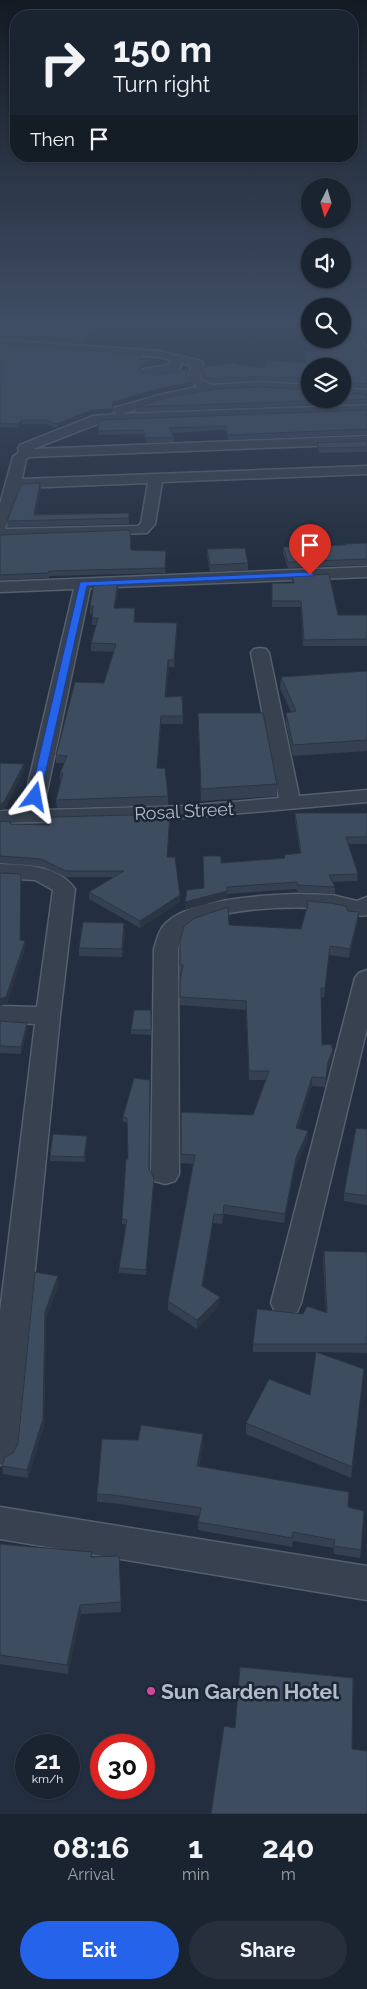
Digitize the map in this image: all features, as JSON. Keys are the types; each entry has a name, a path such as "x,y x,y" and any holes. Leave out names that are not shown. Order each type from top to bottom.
{"street":[{"path":"27,453 25,448 29,445 141,404"},
{"path":"98,419 367,409"},
{"path":"0,526 14,484 20,457 27,453 367,440"},
{"path":"14,484 367,470"},
{"path":"0,534 142,530 148,524 156,479"},
{"path":"0,587 367,572"},
{"path":"31,817 83,584"},
{"path":"260,653 291,804"},
{"name":"Rosal Street","path":"0,817 184,812 367,796"},
{"path":"0,871 34,873 49,877 59,882 64,889 48,1016 0,1450"},
{"path":"165,1174 166,949 172,930 177,925 200,914 229,907 278,901 325,901 365,909"},
{"path":"286,1302 367,978"},
{"path":"0,1014 48,1016"},
{"path":"0,1523 367,1583"}],"building":[{"path":"0,404 113,404 112,409 92,410 57,424 45,420 22,420 18,424 0,423"},
{"path":"147,404 233,404 136,407"},
{"path":"367,410 367,429 229,435 225,426 169,428 174,437 147,438 143,430 98,431 98,421 100,420"},
{"path":"367,441 367,447 319,448 317,443"},
{"path":"40,483 34,515 129,513 129,518 7,521 21,484"},
{"path":"130,530 131,550 166,551 165,568 49,571 48,573 0,575 0,535"},
{"path":"367,543 367,559 288,562 283,547 346,545"},
{"path":"245,548 248,563 210,565 207,549"},
{"path":"329,574 338,615 367,615 367,639 304,640 301,601 272,601 272,583 294,583 292,576"},
{"path":"118,582 114,608 135,608 134,622 177,623 174,660 168,660 165,697 182,696 183,716 161,716 157,768 165,768 168,796 56,800 63,773 60,773 67,756 56,755 75,682 104,683 116,644 91,643 98,618 92,618 93,606 90,606 94,583"},
{"path":"367,671 367,740 293,745 286,713 296,711 281,677"},
{"path":"198,713 263,713 277,784 201,789"},
{"path":"0,763 24,764 4,802 0,804"},
{"path":"295,813 367,813 367,837 346,837 358,874 329,875 335,887 298,885 297,882 227,887 227,891 185,902 187,890 204,888 203,856 221,856 221,863 285,858 284,855 301,853"},
{"path":"170,814 167,857 175,857 180,895 140,921 89,892 124,871 66,871 41,859 0,856 0,821 11,822 10,824 49,825 52,817"},
{"path":"0,873 21,874 20,940 25,941 6,997 0,999"},
{"path":"307,901 346,906 348,911 359,912 350,949 330,946 325,988 321,988 322,1045 331,1044 333,1050 328,1062 326,1078 312,1077 296,1128 308,1131 296,1158 285,1214 224,1205 223,1215 214,1214 202,1286 220,1297 197,1320 168,1301 195,1155 181,1154 181,1112 253,1115 269,1071 249,1071 246,1001 180,997 180,980 183,965 180,965 180,941 184,926 195,918 228,907 229,925 301,929 308,904"},
{"path":"83,922 124,923 122,949 79,948"},
{"path":"134,1010 151,1010 151,1030 131,1030"},
{"path":"0,1021 27,1023 21,1047 0,1046"},
{"path":"134,1078 150,1080 149,1169 154,1178 146,1270 119,1268 127,1220 122,1219 126,1159 128,1159 127,1118 123,1117"},
{"path":"356,1128 367,1129 367,1196 344,1193"},
{"path":"53,1134 87,1136 84,1157 50,1156"},
{"path":"324,1251 367,1252 367,1344 253,1344 257,1309 303,1314 307,1306 327,1313"},
{"path":"35,1272 58,1276 45,1312 43,1419 27,1470 2,1466 5,1457 13,1453 18,1443"},
{"path":"316,1352 364,1369 352,1467 246,1423 269,1379 310,1395"},
{"path":"141,1425 203,1434 197,1466 349,1492 348,1507 364,1511 361,1550 334,1546 335,1540 293,1532 292,1538 198,1522 201,1508 97,1494 102,1439 138,1440"},
{"path":"0,1544 92,1552 91,1557 119,1556 121,1602 80,1605 67,1665 0,1655"},
{"path":"240,1667 353,1678 352,1749 367,1751 367,1814 211,1814 224,1726 235,1728"}],"place":[{"name":"Sun Garden Hotel","path":"151,1691"}],"route":[{"path":"35,797 83,584 310,575"}]}
